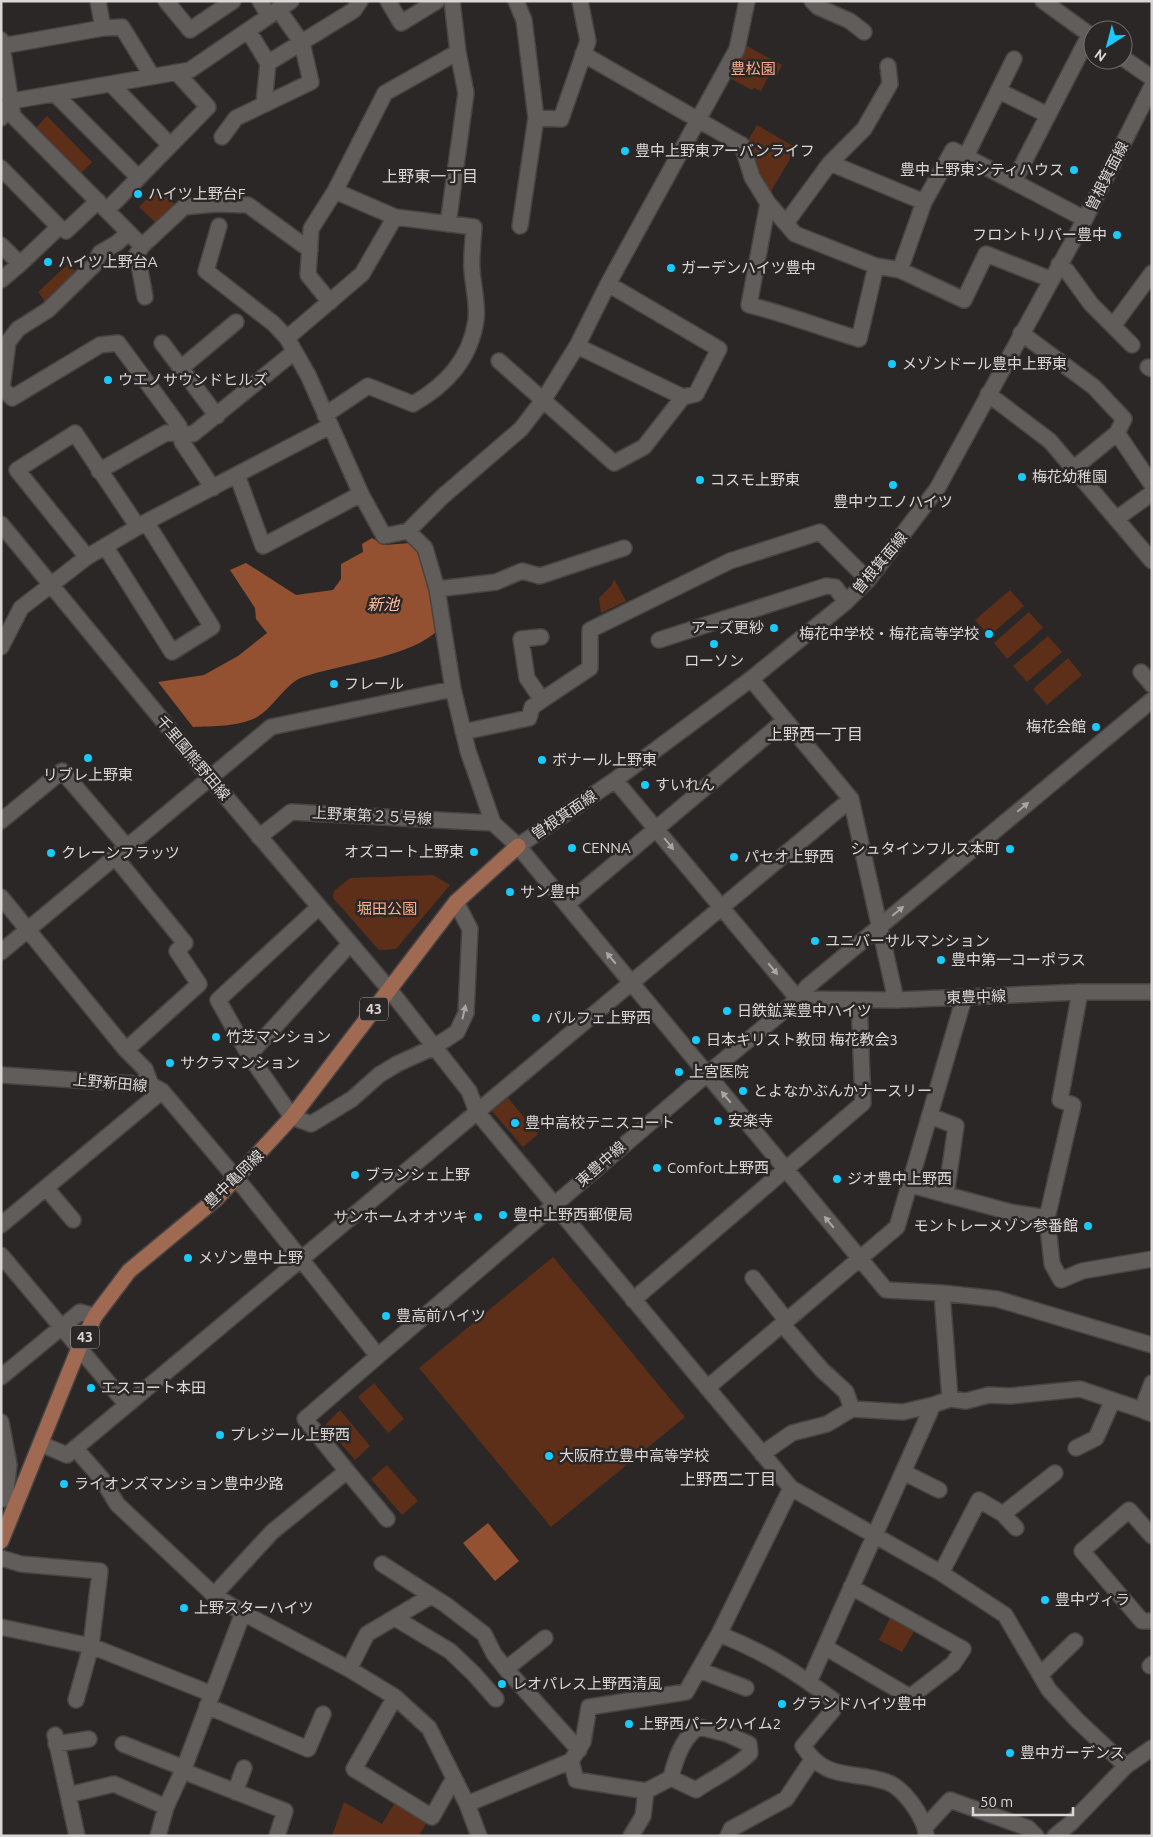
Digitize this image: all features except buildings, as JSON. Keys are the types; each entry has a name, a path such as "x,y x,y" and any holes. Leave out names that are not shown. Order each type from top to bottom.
{"main road":[{"name":"豊中亀岡線","path":"1,1541 9,1499 41,1444 79,1348 95,1316 129,1271 237,1179 292,1117 456,902 518,846"}],"street":[{"path":"166,1 190,30 231,2"},
{"path":"222,137 236,118 311,82 302,43 260,1"},
{"path":"12,100 112,85 190,70 249,32 291,1"},
{"path":"268,63 354,10 360,1"},
{"path":"388,1 400,23 437,1"},
{"path":"448,224 466,93 458,52 452,1"},
{"path":"516,1 524,20 536,118 520,226"},
{"path":"536,118 561,119 588,41 580,1"},
{"path":"219,226 206,271 274,324 286,338 328,420 361,494 384,536 408,531 442,497 521,429 544,399 577,346 608,284 737,49 747,1"},
{"path":"812,1 818,7 850,21 864,32"},
{"path":"1043,1 1083,29"},
{"path":"100,2 103,28"},
{"path":"142,246 13,116 2,43 103,28 122,27 152,76"},
{"path":"249,32 268,63 264,103"},
{"path":"1014,182 1083,50"},
{"path":"330,302 308,275 311,229 334,191 385,93 458,52"},
{"path":"583,54 742,145 752,177 768,203 795,234 876,266 900,270 964,300 986,254 1050,279"},
{"path":"966,156 1014,60"},
{"path":"1133,65 1152,78"},
{"path":"786,224 830,163 864,129 890,84 888,66"},
{"path":"1,168 58,227 66,231 138,177 208,108 177,73"},
{"path":"112,85 170,145"},
{"name":"曽根箕面線","path":"518,846 615,780 751,679 846,602 868,580 937,489 1050,279 1085,219 1152,86"},
{"path":"999,91 1048,115"},
{"path":"55,94 138,177"},
{"path":"1,118 12,100"},
{"path":"900,270 924,202 953,150 1085,219"},
{"path":"830,163 924,202"},
{"path":"1,647 4,629 21,608 87,557 142,525 237,475 328,420 368,386 413,404 436,391 455,371 469,346 476,319 472,269 474,227 394,217 334,191"},
{"path":"768,203 749,305 789,315 822,328 859,338 876,266"},
{"path":"145,297 137,254 142,246 184,207 216,204 248,205 310,250"},
{"path":"286,338 362,274 394,217"},
{"path":"1,280 58,227"},
{"path":"128,232 117,243 100,253 94,265 48,310 18,330 8,342 2,388 12,398 100,345 118,343 179,426 182,442 213,488"},
{"path":"1,246 20,264"},
{"path":"1059,264 1067,271 1091,304 1132,345"},
{"path":"1113,326 1152,273"},
{"path":"500,361 614,463 644,447 684,397 696,394 719,348 608,284"},
{"path":"180,368 236,322"},
{"path":"1021,333 1094,387 1124,420 1117,433 1073,469"},
{"path":"162,343 216,416"},
{"path":"577,346 684,397"},
{"path":"99,471 166,433 193,434 294,352"},
{"path":"988,394 1050,441 1152,560"},
{"path":"87,557 17,470 75,433 99,471 142,525 212,627 172,652 105,546"},
{"path":"1117,433 1152,485"},
{"path":"237,475 263,546 361,494"},
{"path":"1116,519 1152,493"},
{"name":"千里園熊野田線","path":"1,524 259,837 389,989 469,1091 477,1112 791,1488 941,1573 1005,1615 1049,1690 1076,1720 1126,1766"},
{"path":"408,531 425,548 437,589 453,689 463,732 493,823 518,846 567,904 886,1290 942,1293 997,1299 1152,1345"},
{"path":"463,732 529,718 532,707 590,668 590,630 730,562 820,532 868,580"},
{"path":"437,589 496,582 522,571 540,576 624,548"},
{"path":"659,640 826,586 835,587 846,602"},
{"path":"541,637 521,639 527,678 542,700"},
{"path":"1141,672 1152,685"},
{"path":"751,679 851,800 896,1000"},
{"path":"1,952 271,727 453,689"},
{"path":"615,780 798,999 807,987 1152,700"},
{"path":"567,904 784,721"},
{"path":"1,821 62,771 127,847"},
{"path":"41,1444 67,1455 76,1448 851,800"},
{"name":"上野東第２５号線","path":"259,837 291,812 493,823"},
{"path":"115,858 185,943 177,951 199,984 126,1050"},
{"path":"1,897 126,1050 145,1069 157,1088 46,1188 1,1225"},
{"path":"319,907 218,1000 249,1055 292,1117 311,1124 352,1099 379,1075 397,1064 434,1047 457,1032 466,1013 470,929 456,902"},
{"path":"249,1055 350,944"},
{"path":"1080,992 1060,1100 1073,1105 1047,1218 1052,1264 1061,1280 1082,1271 1152,1259"},
{"name":"東豊中線","path":"347,1471 305,1419 707,1074 798,999 896,1000 1080,992 1152,992"},
{"path":"707,1388 897,1227 964,998"},
{"path":"633,1300 863,1103 859,1000"},
{"name":"上野新田線","path":"1,1075 157,1088 237,1179"},
{"path":"930,1116 956,1126 946,1195"},
{"path":"237,1179 378,1356"},
{"path":"910,1185 1010,1212 1047,1218"},
{"path":"46,1188 72,1220"},
{"path":"1,1255 127,1405"},
{"path":"753,1278 822,1370 846,1392 852,1409"},
{"path":"942,1293 950,1399"},
{"path":"1,1377 80,1312 95,1316"},
{"path":"762,1454 792,1433 827,1424 852,1409 903,1412 934,1405 950,1399 966,1401 989,1395 1010,1396 1080,1389 1147,1412 1152,1383"},
{"path":"1076,1448 1096,1438 1113,1400"},
{"path":"809,1682 873,1536 934,1405"},
{"path":"1,1422 10,1465 9,1499"},
{"path":"76,1448 102,1479 117,1504 214,1595 243,1613 349,1669 395,1697 429,1728 466,1804 479,1836"},
{"path":"214,1595 272,1532 347,1471 387,1519"},
{"path":"903,1472 939,1490"},
{"path":"1003,1514 1054,1473"},
{"path":"671,1778 696,1790 717,1774 742,1761 750,1753 749,1744 727,1734 699,1728 690,1733 674,1766 671,1778 646,1791 576,1780 575,1755 587,1724 588,1707 686,1692 719,1634 791,1488"},
{"path":"941,1573 979,1500 1003,1514 1016,1528"},
{"path":"1152,1536 1129,1510 1082,1551 1142,1621 1152,1621"},
{"path":"1,1558 21,1564 100,1571 91,1646 76,1700"},
{"path":"382,1564 446,1605 484,1634 494,1654 575,1755"},
{"path":"825,1648 910,1696 953,1664 963,1649 851,1587"},
{"path":"349,1669 367,1634 431,1596"},
{"path":"158,1836 166,1807 184,1768 243,1613"},
{"path":"395,1618 450,1652 474,1674 496,1699"},
{"path":"1,1627 91,1646 210,1700 308,1749 323,1714"},
{"path":"719,1634 760,1651 809,1682 833,1700 833,1710 803,1746 812,1760 833,1772 889,1782 911,1800 926,1831 950,1800 1028,1828 1036,1836"},
{"path":"506,1669 545,1638"},
{"path":"1040,1674 1075,1641"},
{"path":"699,1670 746,1688"},
{"path":"395,1697 354,1769 432,1817 453,1780"},
{"path":"77,1836 56,1739 89,1739"},
{"path":"123,1744 184,1768 188,1772 235,1792 285,1811 277,1836"},
{"path":"1055,1836 1071,1823 1126,1766 1152,1748"},
{"path":"466,1804 575,1755"},
{"path":"728,1836 731,1829 786,1799 812,1760"},
{"path":"235,1792 244,1768"},
{"path":"68,1795 114,1784 166,1807"},
{"path":"632,1836 642,1816 646,1791"}],"green space":[{"name":"豊松園","path":"747,46 782,65 776,77 770,74 761,91 754,88 752,90 729,78"},
{"path":"47,116 92,162 79,175 35,129"},
{"path":"757,125 793,146 794,152 770,193 746,144"},
{"path":"158,188 176,205 157,224 139,207"},
{"path":"68,264 77,273 47,304 38,292"},
{"path":"614,579 626,601 601,613 599,598 611,586"},
{"path":"1010,590 1024,606 989,636 975,620"},
{"path":"1029,612 1043,628 1007,659 994,643"},
{"path":"1048,636 1062,652 1027,682 1013,666"},
{"path":"1068,658 1082,675 1047,705 1033,689"},
{"name":"堀田公園","path":"433,875 450,885 396,949 379,950 333,898 334,891 350,878"},
{"name":"豊中高校テニスコート","path":"508,1098 538,1134 523,1147 492,1111"},
{"path":"553,1257 685,1417 551,1527 419,1368"},
{"path":"374,1383 404,1419 388,1433 358,1397"},
{"path":"340,1410 370,1446 355,1460 325,1425"},
{"path":"387,1465 418,1501 402,1515 371,1479"},
{"path":"892,1614 916,1628 902,1652 879,1640"},
{"path":"396,1801 428,1820 419,1836 332,1836 344,1802 382,1824"}],"water":[{"name":"新池","path":"372,538 385,545 410,543 421,552 439,629 427,639 394,653 303,677 291,684 263,713 250,720 226,725 193,727 158,682 204,675 238,656 267,633 256,619 255,608 230,570 246,563 296,595 333,590 341,579 341,564 363,552 362,544"},
{"path":"488,1523 519,1561 495,1581 463,1543"}],"place":[{"name":"豊中上野東アーバンライフ","path":"625,151"},
{"name":"豊中上野東シティハウス","path":"1074,170"},
{"name":"ハイツ上野台F","path":"138,194"},
{"name":"フロントリバー豊中","path":"1117,235"},
{"name":"ハイツ上野台A","path":"48,262"},
{"name":"ガーデンハイツ豊中","path":"671,268"},
{"name":"メゾンドール豊中上野東","path":"892,364"},
{"name":"ウエノサウンドヒルズ","path":"108,380"},
{"name":"梅花幼稚園","path":"1022,477"},
{"name":"コスモ上野東","path":"700,480"},
{"name":"豊中ウエノハイツ","path":"893,485"},
{"name":"アーズ更紗","path":"774,628"},
{"name":"梅花中学校・梅花高等学校","path":"989,634"},
{"name":"ローソン","path":"714,644"},
{"name":"フレール","path":"334,684"},
{"name":"梅花会館","path":"1096,727"},
{"name":"リブレ上野東","path":"88,758"},
{"name":"ボナール上野東","path":"542,760"},
{"name":"すいれん","path":"645,785"},
{"name":"CENNA","path":"572,848"},
{"name":"シュタインフルス本町","path":"1010,849"},
{"name":"オズコート上野東","path":"474,852"},
{"name":"クレーンフラッツ","path":"51,853"},
{"name":"パセオ上野西","path":"734,857"},
{"name":"サン豊中","path":"510,892"},
{"name":"ユニバーサルマンション","path":"815,941"},
{"name":"豊中第一コーポラス","path":"941,960"},
{"name":"日鉄鉱業豊中ハイツ","path":"727,1011"},
{"name":"パルフェ上野西","path":"536,1018"},
{"name":"竹芝マンション","path":"216,1037"},
{"name":"日本キリスト教団 梅花教会3","path":"696,1040"},
{"name":"サクラマンション","path":"170,1063"},
{"name":"上宮医院","path":"679,1072"},
{"name":"とよなかぶんかナースリー","path":"743,1091"},
{"name":"安楽寺","path":"718,1121"},
{"name":"豊中高校テニスコート","path":"515,1123"},
{"name":"Comfort上野西","path":"657,1168"},
{"name":"ブランシェ上野","path":"355,1175"},
{"name":"ジオ豊中上野西","path":"837,1179"},
{"name":"豊中上野西郵便局","path":"503,1215"},
{"name":"サンホームオオツキ","path":"478,1217"},
{"name":"モントレーメゾン参番館","path":"1088,1226"},
{"name":"メゾン豊中上野","path":"188,1258"},
{"name":"豊高前ハイツ","path":"386,1316"},
{"name":"エスコート本田","path":"91,1388"},
{"name":"プレジール上野西","path":"220,1435"},
{"name":"大阪府立豊中高等学校","path":"549,1456"},
{"name":"ライオンズマンション豊中少路","path":"64,1484"},
{"name":"豊中ヴィラ","path":"1045,1600"},
{"name":"上野スターハイツ","path":"184,1608"},
{"name":"レオパレス上野西清風","path":"502,1684"},
{"name":"グランドハイツ豊中","path":"782,1704"},
{"name":"上野西パークハイム2","path":"629,1724"},
{"name":"豊中ガーデンス","path":"1010,1753"}],"district":[{"name":"上野東一丁目","path":"430,176"},
{"name":"上野西一丁目","path":"815,734"},
{"name":"上野西二丁目","path":"728,1479"}]}
